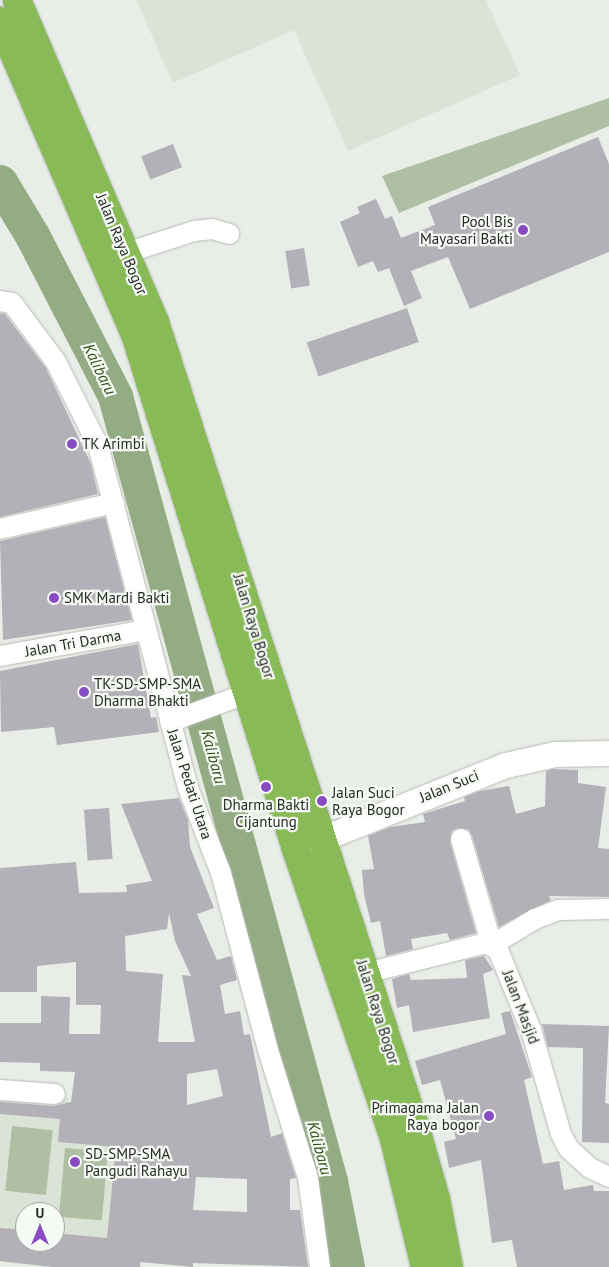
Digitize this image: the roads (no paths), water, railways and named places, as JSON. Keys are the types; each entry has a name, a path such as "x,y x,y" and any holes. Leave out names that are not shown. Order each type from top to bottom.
{"highway":[{"name":"Jalan Raya Bogor","path":"17,0 155,322 204,467 309,845 394,1139 426,1267"},
{"name":"Jalan Raya Bogor","path":"0,21 136,337 248,693 309,845 366,973 427,1166 449,1267"}],"street":[{"path":"126,253 194,230 212,229 230,234"},
{"name":"Jalan Pedati Utara","path":"0,301 12,303 66,380 98,445 188,788 221,873 268,1050 308,1178 320,1267"},
{"path":"0,529 114,503"},
{"name":"Jalan Tri Darma","path":"0,656 146,630"},
{"path":"170,722 248,693"},
{"name":"Jalan Suci","path":"309,845 443,796 533,758 609,753"},
{"path":"461,838 488,932 489,944"},
{"path":"366,973 489,944 535,919 559,910 609,909"},
{"name":"Jalan Masjid","path":"489,944 505,965 531,1030 561,1134 569,1149 590,1168 609,1177"},
{"path":"0,1090 55,1094"}],"waterway":[{"name":"Kalibaru","path":"0,182 33,237 115,396 330,1181 347,1267"}],"place":[{"name":"Pool Bis Mayasari Bakti","path":"523,230"},
{"name":"TK Arimbi","path":"72,444"},
{"name":"SMK Mardi Bakti","path":"54,598"},
{"name":"TK-SD-SMP-SMA Dharma Bhakti","path":"84,692"},
{"name":"Dharma Bakti Cijantung","path":"266,787"},
{"name":"Jalan Suci Raya Bogor","path":"322,801"},
{"name":"Primagama Jalan Raya bogor","path":"489,1116"},
{"name":"SD-SMP-SMA Pangudi Rahayu","path":"75,1162"}]}
